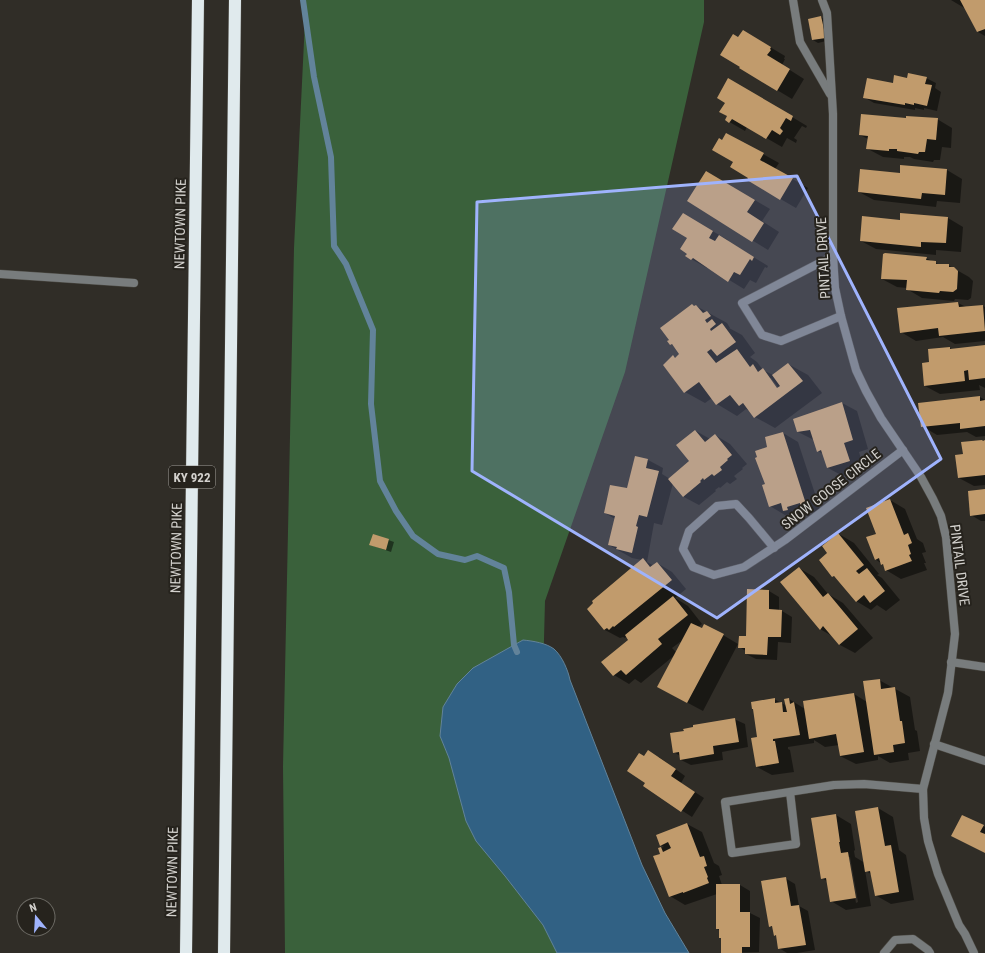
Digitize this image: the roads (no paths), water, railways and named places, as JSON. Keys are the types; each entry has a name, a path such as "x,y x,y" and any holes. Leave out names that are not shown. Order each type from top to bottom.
{"highway":[{"name":"NEWTOWN PIKE","path":"186,953 198,0"},
{"name":"KY 922","path":"224,953 235,0"}],"street":[{"path":"792,0 800,42 832,96"},
{"name":"PINTAIL DRIVE","path":"822,0 826,13 832,96 833,256 835,288 841,316 856,370 881,418 921,477 933,499 941,516 946,537 955,634 948,693 923,788 924,818 928,841 938,874 959,925 974,953"},
{"path":"833,256 742,304 762,335 781,342 841,316"},
{"path":"0,274 134,283"},
{"name":"SNOW GOOSE CIRCLE","path":"774,548 736,504 717,506 689,531 683,549 693,567 714,576 744,567 774,548 903,450"},
{"path":"951,662 985,667"},
{"path":"934,744 985,761"},
{"path":"790,792 796,844 732,853 726,802 834,785 864,784 923,788"},
{"path":"884,953 895,940 913,939 930,953"}],"water":[{"path":"523,640 547,645 560,655 568,672 642,865 665,913 689,953 557,953 543,925 476,841 466,821 449,758 440,736 443,707 457,684 473,668"}],"waterway":[{"path":"303,0 314,77 331,157 334,246 346,264 373,330 371,404 380,481 396,511 413,536 438,554 465,560 477,556 504,568 509,592 514,645 517,652"}]}
